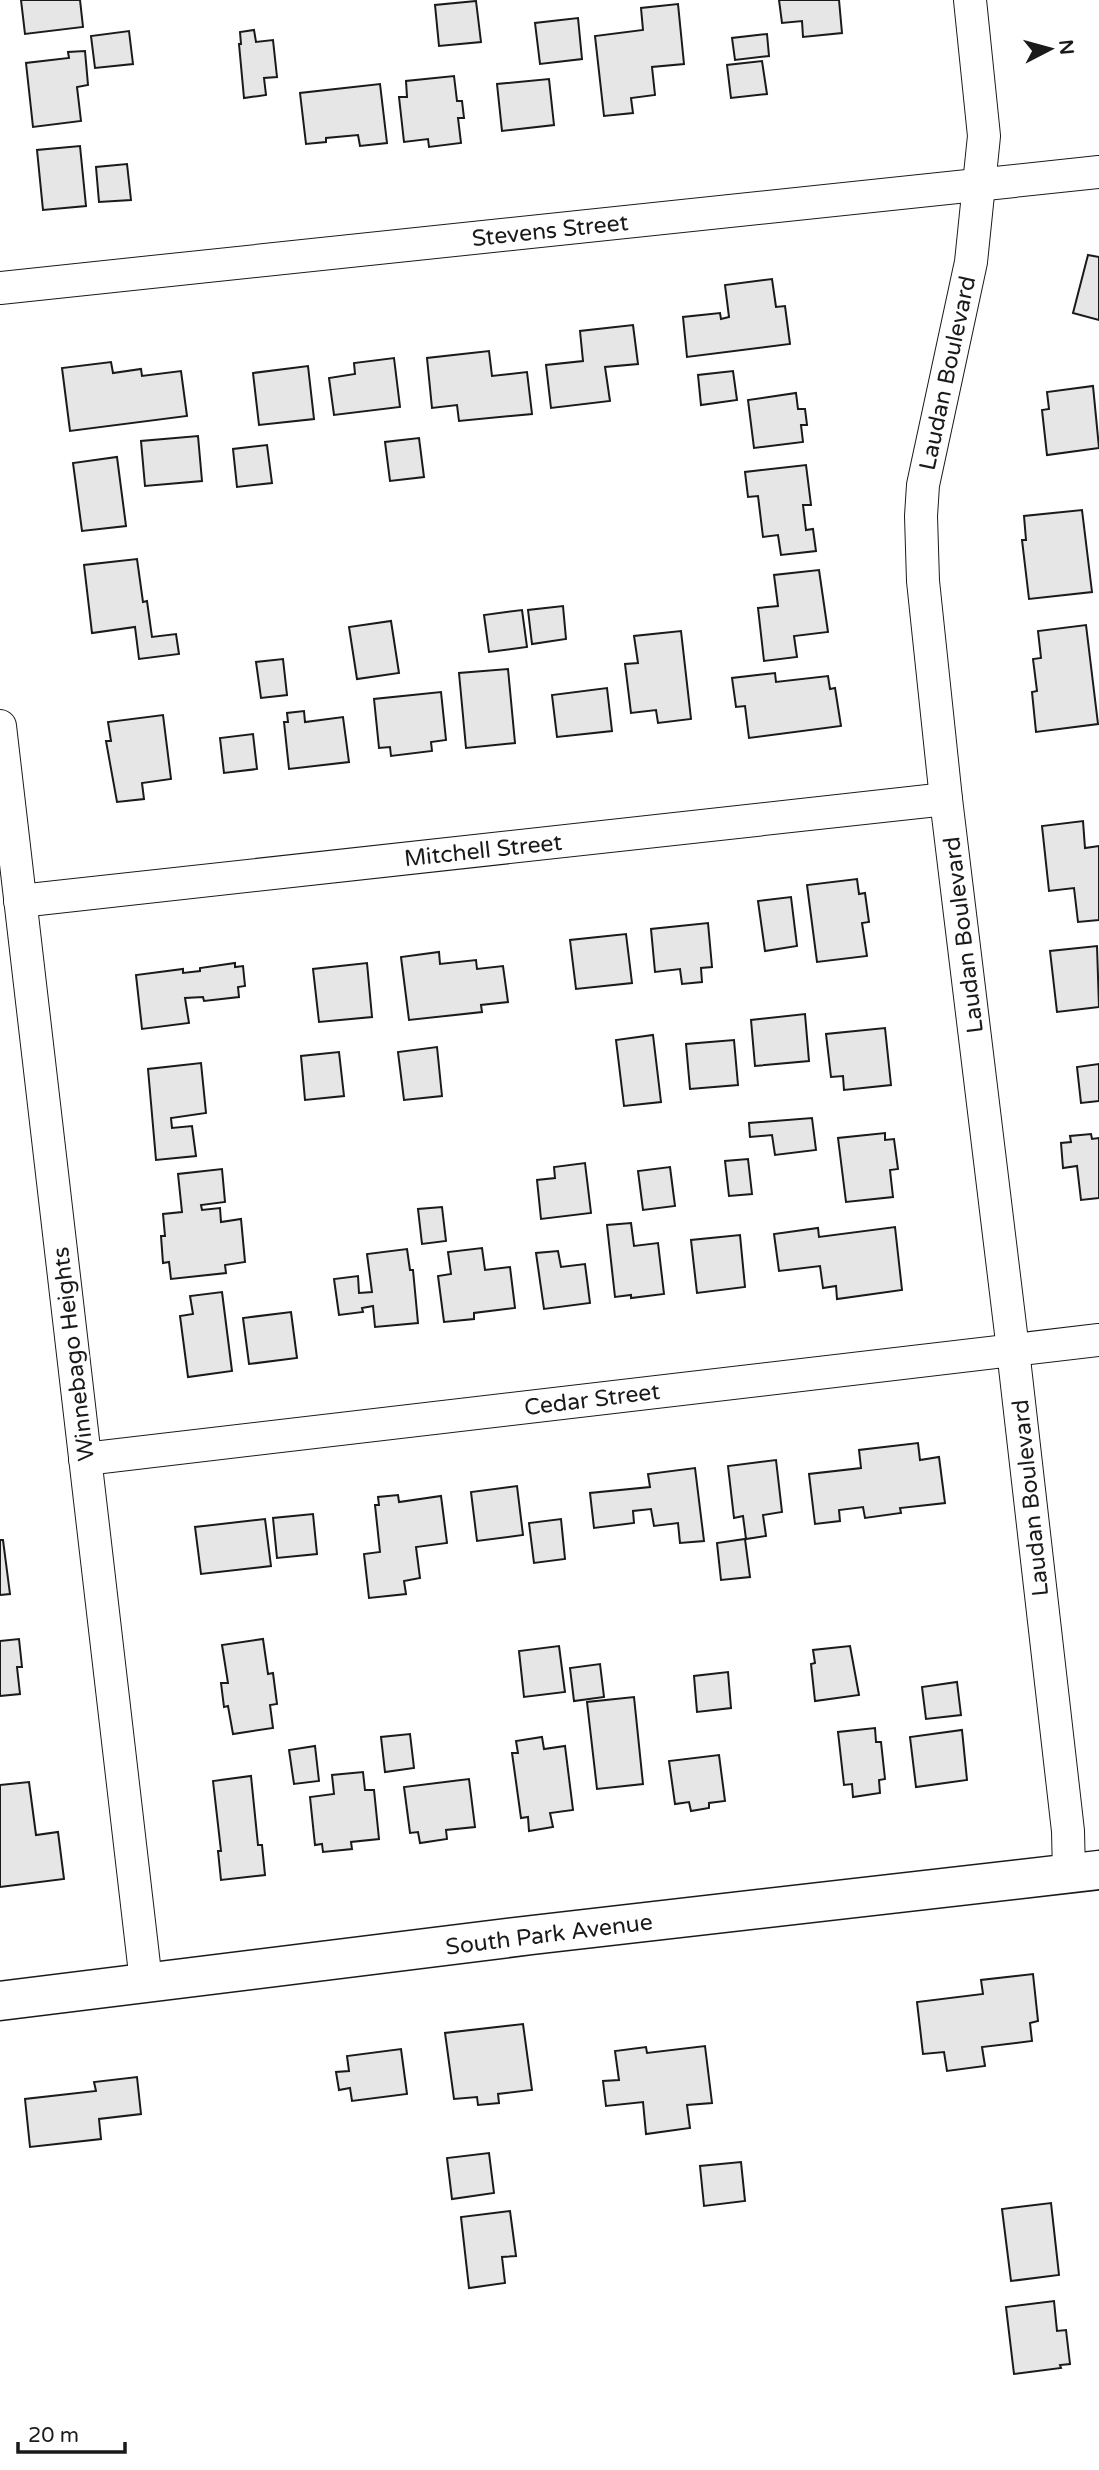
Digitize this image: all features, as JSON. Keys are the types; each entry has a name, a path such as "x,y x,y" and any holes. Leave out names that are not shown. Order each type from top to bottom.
{"main road":[{"name":"South Park Avenue","path":"0,2001 1084,1872"}],"street":[{"name":"Laudan Boulevard","path":"970,0 984,136 971,262 927,463 921,506 923,581 946,799 1068,1830 1084,1872"},
{"name":"Stevens Street","path":"0,288 1099,172"},
{"name":"Winnebago Heights","path":"0,726 146,1982"},
{"name":"Mitchell Street","path":"20,901 946,799"},
{"name":"Cedar Street","path":"85,1459 1099,1340"}],"building":[{"path":"21,0 80,0 83,27 25,34"},
{"path":"779,0 839,0 842,33 803,37 802,21 782,23"},
{"path":"476,1 481,42 439,46 435,5"},
{"path":"678,4 684,64 652,67 655,95 631,98 633,113 604,116 595,36 643,30 641,8"},
{"path":"578,18 582,59 540,64 535,23"},
{"path":"254,30 256,42 273,40 277,77 264,78 266,95 244,98 240,32"},
{"path":"129,31 133,64 95,68 91,36"},
{"path":"767,34 769,56 735,60 732,38"},
{"path":"85,51 88,85 77,87 81,121 33,127 26,63 69,58 68,52"},
{"path":"762,61 767,94 731,98 727,65"},
{"path":"454,76 457,101 462,101 464,118 458,118 461,143 429,147 428,139 404,142 399,97 407,97 406,81"},
{"path":"549,79 554,125 502,131 497,84"},
{"path":"380,84 387,143 360,146 358,135 326,138 326,142 306,144 300,93"},
{"path":"80,146 86,206 43,210 37,150"},
{"path":"127,164 131,200 99,202 96,167"},
{"path":"1088,255 1099,257 1099,320 1073,313"},
{"path":"772,279 776,307 785,306 790,344 687,357 683,317 720,313 721,319 729,317 725,285"},
{"path":"633,325 638,364 605,367 610,401 551,408 546,365 583,361 580,331"},
{"path":"489,351 492,376 527,372 532,414 459,421 457,405 432,408 427,358"},
{"path":"394,358 400,407 334,415 329,378 355,374 354,363"},
{"path":"111,362 113,373 141,369 142,376 181,371 187,416 70,431 62,368"},
{"path":"308,366 314,419 259,425 253,373"},
{"path":"733,371 737,400 701,405 698,375"},
{"path":"1093,386 1099,448 1047,455 1042,410 1049,409 1047,392"},
{"path":"796,393 798,409 805,409 807,425 801,425 803,442 754,448 748,400"},
{"path":"198,436 202,481 145,486 141,441"},
{"path":"419,438 424,477 390,481 385,442"},
{"path":"267,445 272,483 237,487 233,449"},
{"path":"117,457 126,526 82,531 73,463"},
{"path":"806,465 811,505 803,505 806,530 813,529 816,551 781,555 778,535 763,537 758,496 748,497 745,472"},
{"path":"1082,510 1092,592 1029,599 1022,540 1026,540 1024,516"},
{"path":"137,559 143,602 147,601 152,637 176,634 179,654 139,659 135,627 92,633 84,565"},
{"path":"819,570 828,632 794,636 797,657 764,661 758,608 778,606 774,575"},
{"path":"563,606 566,639 532,644 528,610"},
{"path":"522,610 527,647 489,652 484,615"},
{"path":"391,621 399,673 357,679 349,627"},
{"path":"1086,625 1098,724 1036,732 1032,692 1037,691 1033,659 1041,658 1038,631"},
{"path":"681,631 691,719 658,723 656,710 631,713 625,664 638,663 634,636"},
{"path":"283,659 287,695 261,698 256,662"},
{"path":"508,669 515,743 466,748 459,673"},
{"path":"775,673 776,682 828,676 830,689 835,688 841,726 749,738 745,706 736,707 732,678"},
{"path":"607,688 612,731 557,737 552,695"},
{"path":"441,692 446,740 431,742 432,751 391,756 390,747 379,748 374,699"},
{"path":"304,711 305,722 343,717 349,762 289,769 284,722 288,722 287,713"},
{"path":"163,715 171,779 142,783 144,799 117,802 106,741 111,741 108,722"},
{"path":"253,734 257,769 224,773 220,738"},
{"path":"1083,821 1085,848 1099,846 1099,920 1078,922 1074,888 1049,891 1042,826"},
{"path":"857,879 859,894 865,893 869,922 862,923 867,956 817,962 807,885"},
{"path":"791,897 797,946 765,951 758,901"},
{"path":"708,923 712,967 701,968 702,982 682,984 680,969 655,972 651,929"},
{"path":"626,934 632,983 576,989 570,940"},
{"path":"1097,946 1099,1007 1057,1012 1050,951"},
{"path":"439,952 440,964 476,960 477,969 503,966 508,1002 481,1005 482,1012 409,1020 401,957"},
{"path":"235,963 235,967 243,966 245,986 238,987 239,997 204,1001 203,997 185,998 189,1023 142,1029 136,975 183,969 183,973 200,971 200,968"},
{"path":"367,963 372,1017 319,1022 313,969"},
{"path":"805,1014 809,1061 755,1066 751,1020"},
{"path":"885,1028 891,1085 844,1090 843,1076 831,1077 826,1034"},
{"path":"653,1035 661,1102 624,1106 616,1040"},
{"path":"734,1040 738,1085 690,1089 686,1044"},
{"path":"437,1047 442,1096 404,1100 398,1052"},
{"path":"339,1052 344,1096 305,1100 301,1056"},
{"path":"201,1063 206,1113 171,1118 172,1128 192,1126 196,1156 156,1160 148,1069"},
{"path":"1099,1064 1099,1101 1081,1103 1077,1067"},
{"path":"812,1118 816,1150 775,1155 772,1135 750,1137 749,1123"},
{"path":"885,1133 885,1140 894,1139 898,1169 890,1170 893,1197 846,1202 838,1138"},
{"path":"1091,1134 1092,1139 1099,1138 1099,1198 1081,1200 1077,1166 1063,1168 1061,1143 1071,1142 1070,1136"},
{"path":"748,1159 752,1194 729,1196 725,1161"},
{"path":"585,1163 591,1213 541,1219 537,1180 555,1178 554,1167"},
{"path":"670,1167 675,1206 643,1210 638,1171"},
{"path":"222,1169 225,1202 201,1205 202,1210 220,1208 221,1222 241,1219 245,1262 225,1265 226,1273 171,1279 169,1262 163,1263 161,1236 165,1236 163,1214 182,1212 178,1174"},
{"path":"442,1207 446,1241 422,1244 418,1209"},
{"path":"631,1223 634,1246 658,1243 664,1294 615,1297 607,1225"},
{"path":"895,1227 902,1290 837,1299 836,1286 823,1288 820,1266 779,1271 774,1234 818,1228 819,1237"},
{"path":"740,1235 745,1287 697,1293 691,1240"},
{"path":"482,1248 485,1270 510,1267 515,1308 474,1313 474,1319 444,1322 438,1276 451,1274 448,1252"},
{"path":"407,1249 410,1270 413,1270 418,1323 375,1327 373,1306 362,1308 363,1312 339,1315 334,1279 358,1276 359,1293 372,1292 367,1254"},
{"path":"558,1251 561,1267 585,1264 590,1303 544,1309 536,1253"},
{"path":"222,1292 232,1371 188,1377 180,1316 193,1314 190,1296"},
{"path":"291,1312 297,1358 249,1364 243,1318"},
{"path":"918,1443 920,1460 939,1457 945,1503 900,1508 901,1513 865,1518 863,1507 839,1510 840,1521 815,1524 809,1474 861,1468 859,1450"},
{"path":"776,1460 782,1512 763,1515 766,1536 746,1539 743,1516 734,1518 728,1466"},
{"path":"695,1468 704,1541 680,1543 678,1523 654,1526 651,1509 633,1511 634,1523 594,1528 590,1493 650,1487 648,1474"},
{"path":"517,1486 523,1535 477,1541 471,1492"},
{"path":"398,1495 399,1502 441,1496 447,1543 416,1547 420,1578 404,1581 406,1594 369,1598 364,1554 380,1552 375,1505 379,1505 378,1497"},
{"path":"313,1514 317,1554 277,1558 273,1518"},
{"path":"265,1519 271,1566 201,1574 195,1527"},
{"path":"561,1519 565,1559 534,1563 529,1523"},
{"path":"745,1539 750,1577 721,1580 717,1543"},
{"path":"0,1540 3,1540 10,1594 0,1595"},
{"path":"19,1639 22,1667 17,1667 20,1694 0,1696 0,1641"},
{"path":"263,1639 268,1674 273,1673 277,1704 270,1705 273,1728 233,1734 228,1706 224,1707 221,1683 228,1683 222,1645"},
{"path":"559,1646 565,1692 524,1697 519,1651"},
{"path":"850,1646 859,1695 815,1701 811,1664 815,1663 813,1650"},
{"path":"600,1664 604,1697 574,1701 570,1668"},
{"path":"728,1672 731,1708 697,1712 694,1676"},
{"path":"957,1682 961,1715 926,1719 922,1687"},
{"path":"634,1697 643,1784 597,1789 587,1702"},
{"path":"875,1728 876,1742 881,1742 885,1779 879,1780 880,1793 853,1797 852,1784 844,1785 838,1732"},
{"path":"962,1730 967,1780 916,1787 910,1737"},
{"path":"410,1734 414,1768 385,1772 381,1737"},
{"path":"542,1737 544,1749 565,1746 573,1810 550,1813 553,1827 529,1831 528,1817 521,1818 512,1753 518,1753 516,1741"},
{"path":"315,1746 319,1781 294,1784 289,1750"},
{"path":"719,1755 725,1801 709,1803 709,1808 691,1811 689,1802 675,1804 669,1761"},
{"path":"363,1772 365,1790 374,1790 379,1839 351,1842 352,1849 323,1852 322,1844 315,1845 310,1797 334,1794 332,1775"},
{"path":"251,1776 258,1845 262,1845 265,1875 221,1880 218,1851 221,1851 213,1781"},
{"path":"469,1779 475,1827 446,1830 447,1839 420,1843 418,1832 410,1833 404,1787"},
{"path":"29,1782 36,1835 58,1832 64,1879 0,1887 0,1785"},
{"path":"1033,1974 1038,2021 1030,2023 1032,2041 982,2047 985,2066 947,2071 944,2052 923,2054 917,2002 983,1994 981,1980"},
{"path":"523,2024 532,2090 498,2094 499,2103 478,2105 477,2097 454,2099 445,2033"},
{"path":"705,2046 712,2103 687,2105 690,2128 646,2134 643,2102 606,2106 603,2081 619,2080 615,2051 646,2047 647,2053"},
{"path":"401,2049 407,2094 352,2101 350,2088 339,2090 336,2072 349,2071 347,2056"},
{"path":"137,2077 141,2114 99,2119 101,2139 30,2147 25,2099 96,2091 94,2082"},
{"path":"489,2153 494,2193 452,2199 447,2158"},
{"path":"741,2162 745,2201 704,2206 700,2166"},
{"path":"1051,2203 1059,2275 1011,2281 1002,2209"},
{"path":"510,2211 516,2256 502,2257 505,2283 469,2288 461,2217"},
{"path":"1054,2301 1057,2331 1066,2330 1070,2364 1060,2365 1061,2368 1014,2374 1006,2307"}]}
